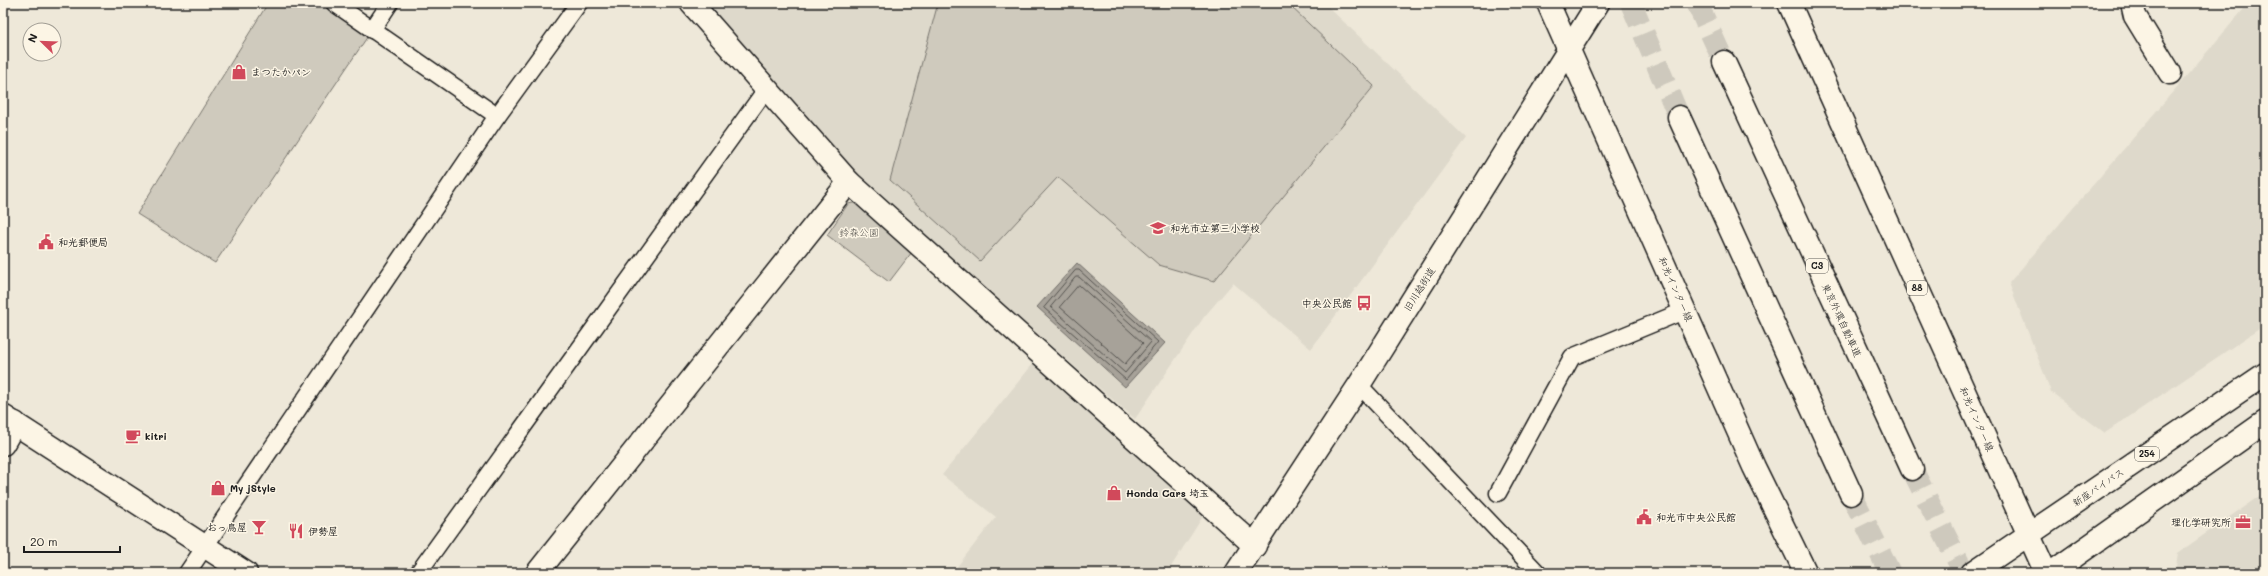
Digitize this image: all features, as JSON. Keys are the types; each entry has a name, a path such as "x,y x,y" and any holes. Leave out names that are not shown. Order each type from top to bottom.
{"main road":[{"path":"691,3 849,182 1255,546"},
{"name":"和光インター線","path":"1548,3 1686,310 1754,467 1806,573"},
{"name":"旧川越街道","path":"1236,573 1359,385 1569,52 1598,3"},
{"name":"和光インター線","path":"1789,3 2046,573"},
{"path":"2132,3 2135,16 2170,73"},
{"name":"東京外環自動車道","path":"1724,62 1912,469"},
{"path":"1679,117 1851,494"},
{"path":"537,573 849,182"},
{"name":"新座バイパス","path":"1972,573 2265,374"},
{"path":"3,444 9,419 246,573"},
{"path":"2051,573 2265,422"}],"lane":[{"path":"334,3 497,116"},
{"path":"372,30 390,3"},
{"path":"188,573 204,547 497,116 579,3"},
{"path":"418,573 767,88"},
{"path":"1498,492 1572,357 1686,310"},
{"path":"1359,385 1538,573"}],"shaded area":[{"name":"和光市立第三小学校","path":"704,3 1324,3 1466,138 1311,349 1233,283 1204,317 1135,419 854,174"},
{"path":"2249,3 2265,3 2265,325 2105,433 2051,392 2009,283"},
{"path":"1037,359 1207,510 1167,573 952,573 996,517 942,475"},
{"name":"理化学研究所","path":"2265,492 2265,573 2175,573 2178,553"}],"green space":[{"path":"268,3 334,3 372,30 215,263 137,214"},
{"path":"938,3 1287,3 1374,86 1214,281 1159,265 1058,177 980,261 890,180"},
{"name":"鈴森公園","path":"858,202 915,248 889,282 827,235 848,204"}],"water":[{"path":"1077,263 1165,343 1125,387 1037,307"}],"tunnel":[{"path":"1631,3 1679,117"},
{"path":"1697,3 1724,62"},
{"path":"1912,469 1964,573"},
{"path":"1851,494 1890,573"}],"place":[{"name":"まつたかパン","path":"239,72"},
{"name":"和光市立第三小学校","path":"1158,228"},
{"name":"和光郵便局","path":"46,242"},
{"name":"中央公民館","path":"1364,303"},
{"name":"kitri","path":"133,436"},
{"name":"My jStyle","path":"218,488"},
{"name":"Honda Cars 埼玉","path":"1114,493"},
{"name":"和光市中央公民館","path":"1644,517"},
{"name":"理化学研究所","path":"2243,522"},
{"name":"おっ鳥屋","path":"259,527"},
{"name":"伊勢屋","path":"296,531"}]}
